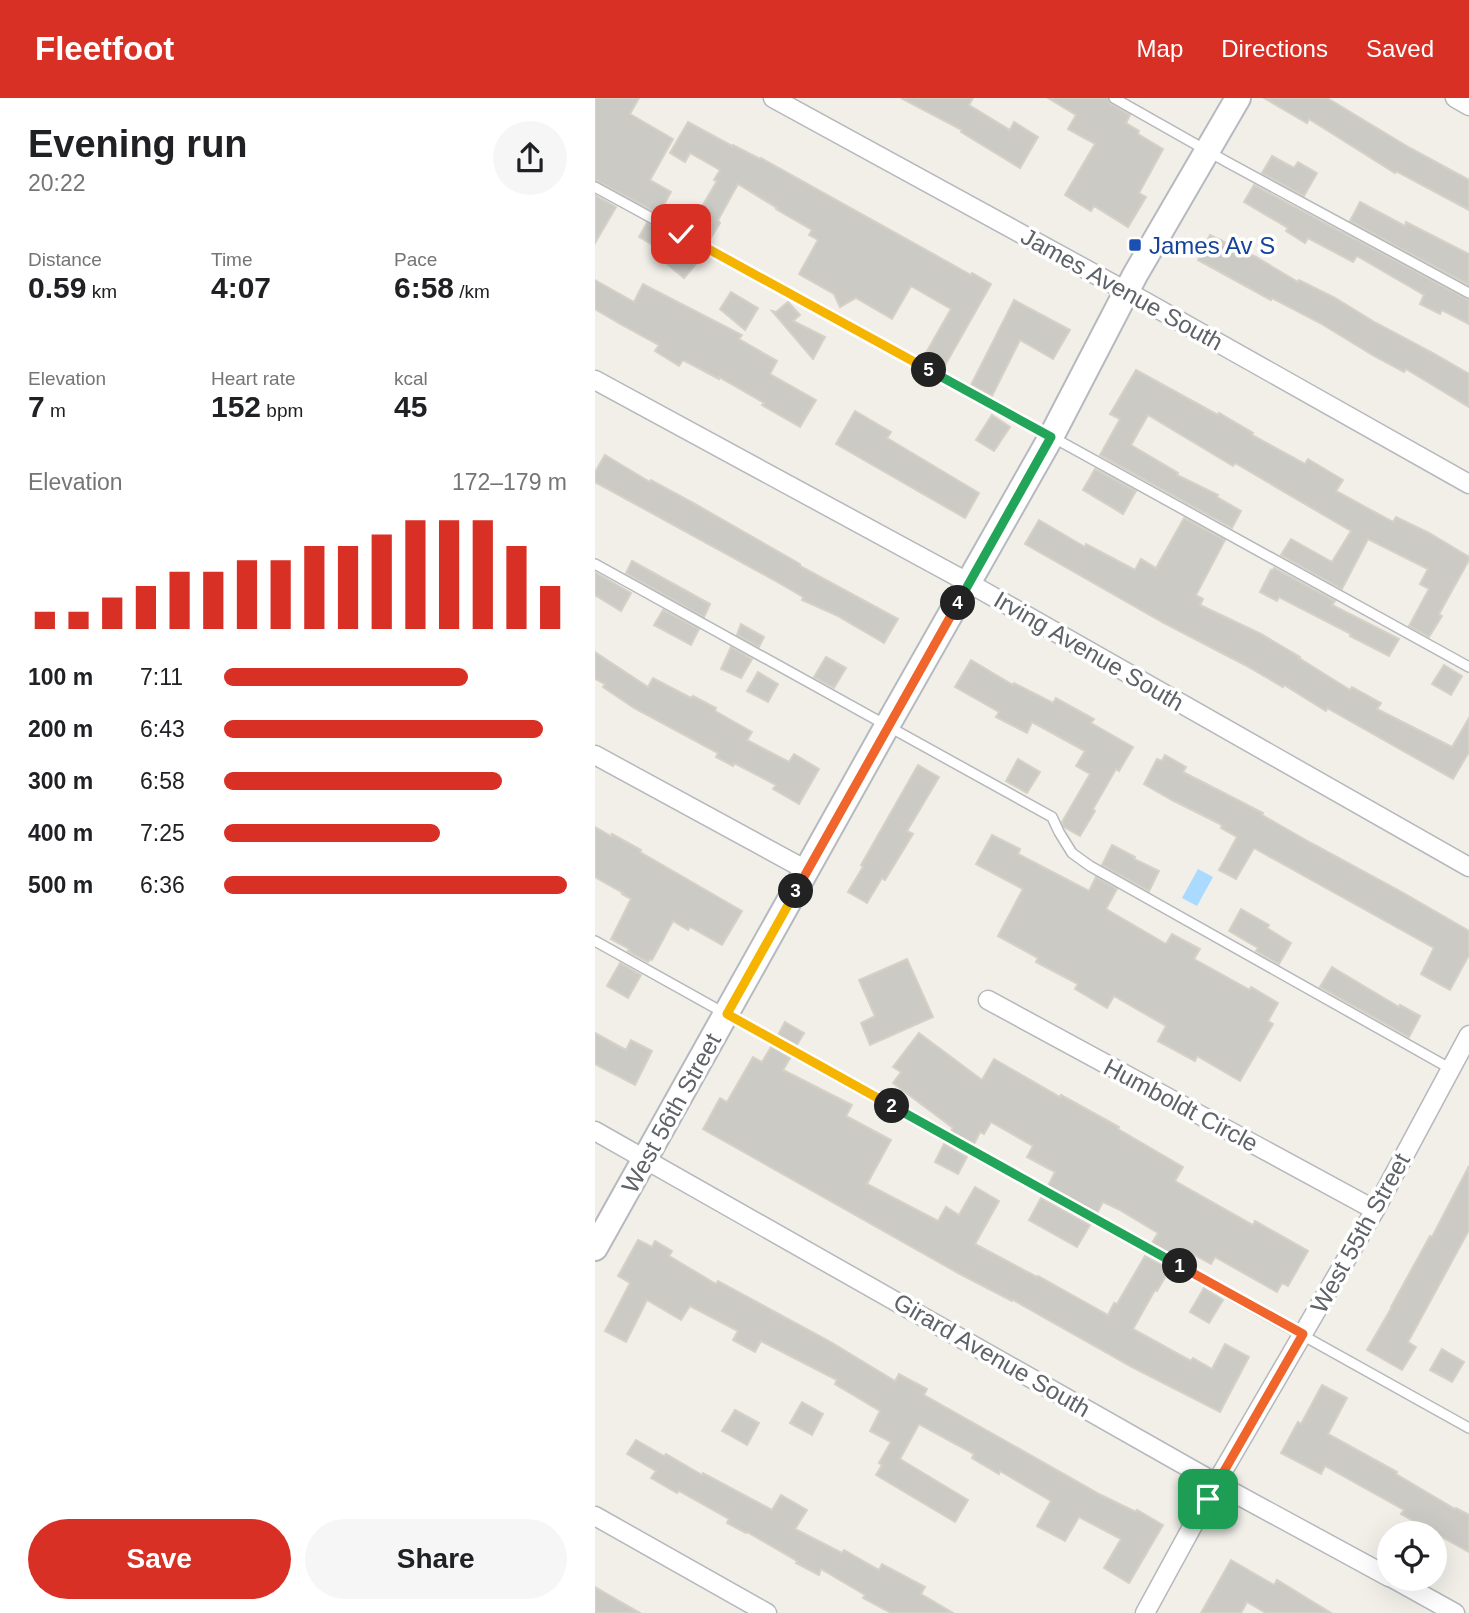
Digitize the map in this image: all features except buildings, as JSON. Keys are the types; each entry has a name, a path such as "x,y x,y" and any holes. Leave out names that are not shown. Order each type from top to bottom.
{"street":[{"name":"James Avenue South","path":"773,98 1469,484"},
{"name":"West 56th Street","path":"595,1248 1051,437 1126,292 1238,98"},
{"path":"1455,98 1469,106"},
{"name":"Irving Avenue South","path":"595,380 969,583 1469,867"},
{"path":"595,755 808,871"},
{"name":"Humboldt Circle","path":"988,1000 1375,1210"},
{"name":"West 55th Street","path":"1145,1613 1216,1483 1375,1210 1467,1043"},
{"name":"Girard Avenue South","path":"595,1131 1216,1483 1377,1570"},
{"path":"595,1516 767,1613"},
{"name":"Girard Avenue South","path":"1415,1591 1455,1613"}],"lane":[{"path":"1114,98 1469,293"},
{"path":"595,187 1469,667"},
{"path":"595,564 1052,817 1072,853 1090,866 1451,1069"},
{"path":"595,941 1469,1428"}],"water":[{"path":"1198,869 1213,877 1197,906 1182,898"}],"place":[{"name":"James Av S","path":"1135,245"}],"route":[{"path":"681,234 1051,437 727,1014 1303,1334 1208,1499"}]}
